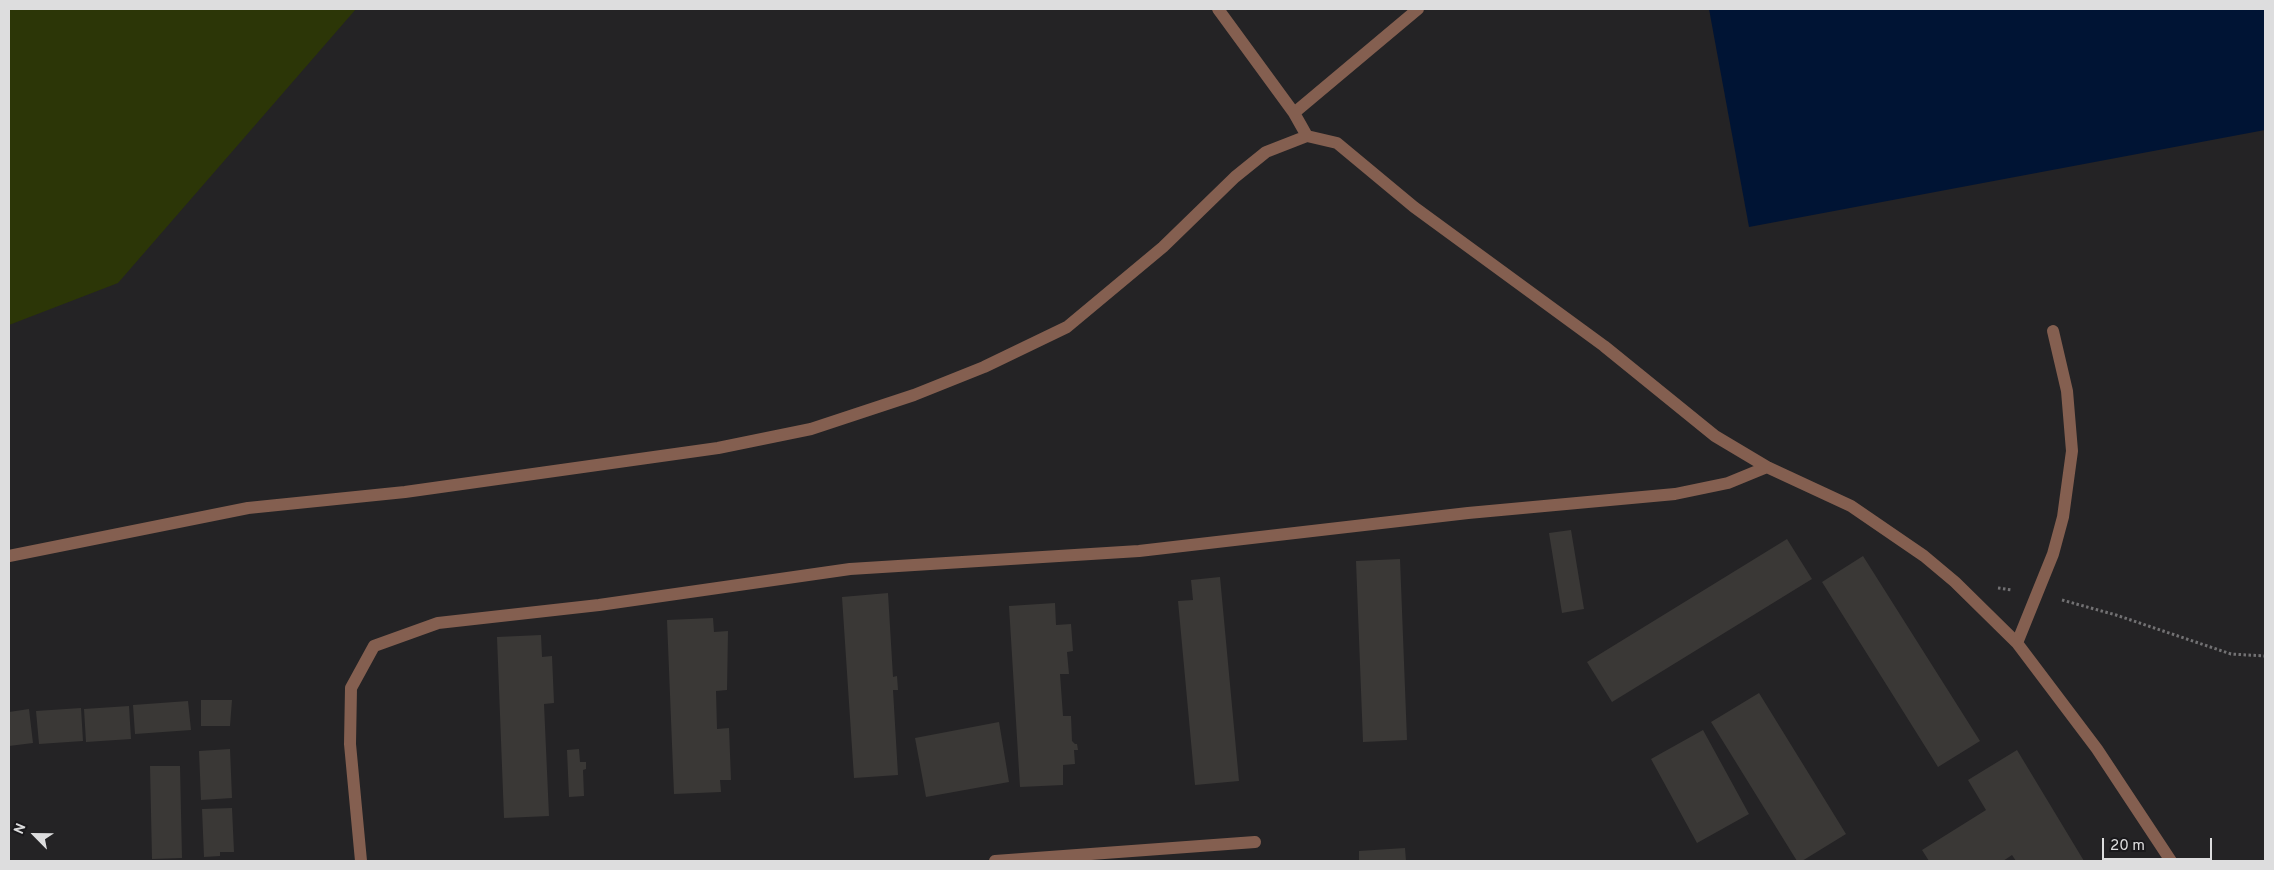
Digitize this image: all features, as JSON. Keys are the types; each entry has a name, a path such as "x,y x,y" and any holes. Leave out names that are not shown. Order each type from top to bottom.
{"lane":[{"path":"1218,9 1294,113 1307,136"},
{"path":"1294,113 1418,9"},
{"path":"9,556 248,508 405,492 718,448 811,429 886,404 984,367 1067,327 1163,247 1235,177 1266,152 1307,136 1337,143 1414,207 1604,346 1715,436 1767,467 1851,506 1924,556 1955,582 2018,643 2097,749 2171,861"},
{"path":"2018,643 2053,554 2063,517 2072,451 2067,390 2053,331"},
{"path":"360,861 350,744 351,688 374,646 438,623 599,605 850,569 1139,551 1468,513 1675,494 1728,483 1767,467"},
{"path":"996,861 1256,842"}],"path":[{"path":"2037,593 2116,615 2231,654 2265,656"}],"green space":[{"path":"9,9 356,9 118,283 9,325"}],"water":[{"path":"1709,9 2265,9 2265,130 1749,227"}],"building":[{"path":"1571,530 1584,609 1562,613 1549,533"},
{"path":"1787,539 1812,579 1612,702 1587,662"},
{"path":"1863,556 1980,741 1938,767 1822,582"},
{"path":"1400,559 1407,740 1363,742 1356,561"},
{"path":"1220,577 1239,781 1195,785 1178,601 1193,600 1191,580"},
{"path":"888,593 893,677 897,676 898,690 893,690 898,775 854,778 842,597"},
{"path":"1055,603 1056,625 1071,624 1073,651 1067,652 1069,674 1060,674 1063,716 1071,716 1072,741 1077,744 1078,750 1074,750 1075,764 1063,765 1063,785 1020,787 1009,606"},
{"path":"713,618 714,632 728,631 727,690 716,691 717,729 729,728 731,780 720,780 721,792 674,794 667,620"},
{"path":"541,635 542,657 552,656 554,703 544,704 549,816 504,818 497,637"},
{"path":"1759,693 1846,834 1802,861 1797,861 1711,722"},
{"path":"201,700 232,700 230,726 201,726"},
{"path":"188,701 191,730 135,734 133,705"},
{"path":"129,706 131,739 86,742 84,709"},
{"path":"81,708 83,741 39,744 36,711"},
{"path":"29,709 33,743 9,746 9,712"},
{"path":"999,722 1009,782 926,797 915,738"},
{"path":"1703,730 1749,814 1697,843 1651,759"},
{"path":"230,749 232,798 201,800 199,751"},
{"path":"579,749 580,762 586,762 586,769 583,770 584,796 569,797 567,750"},
{"path":"2017,750 2084,861 2016,861 2012,855 2003,861 1929,861 1922,850 1986,810 1968,780"},
{"path":"150,766 180,766 182,858 152,859"},
{"path":"232,808 234,852 220,852 220,856 204,857 202,809"},
{"path":"1405,848 1406,861 1359,861 1359,851"}]}
